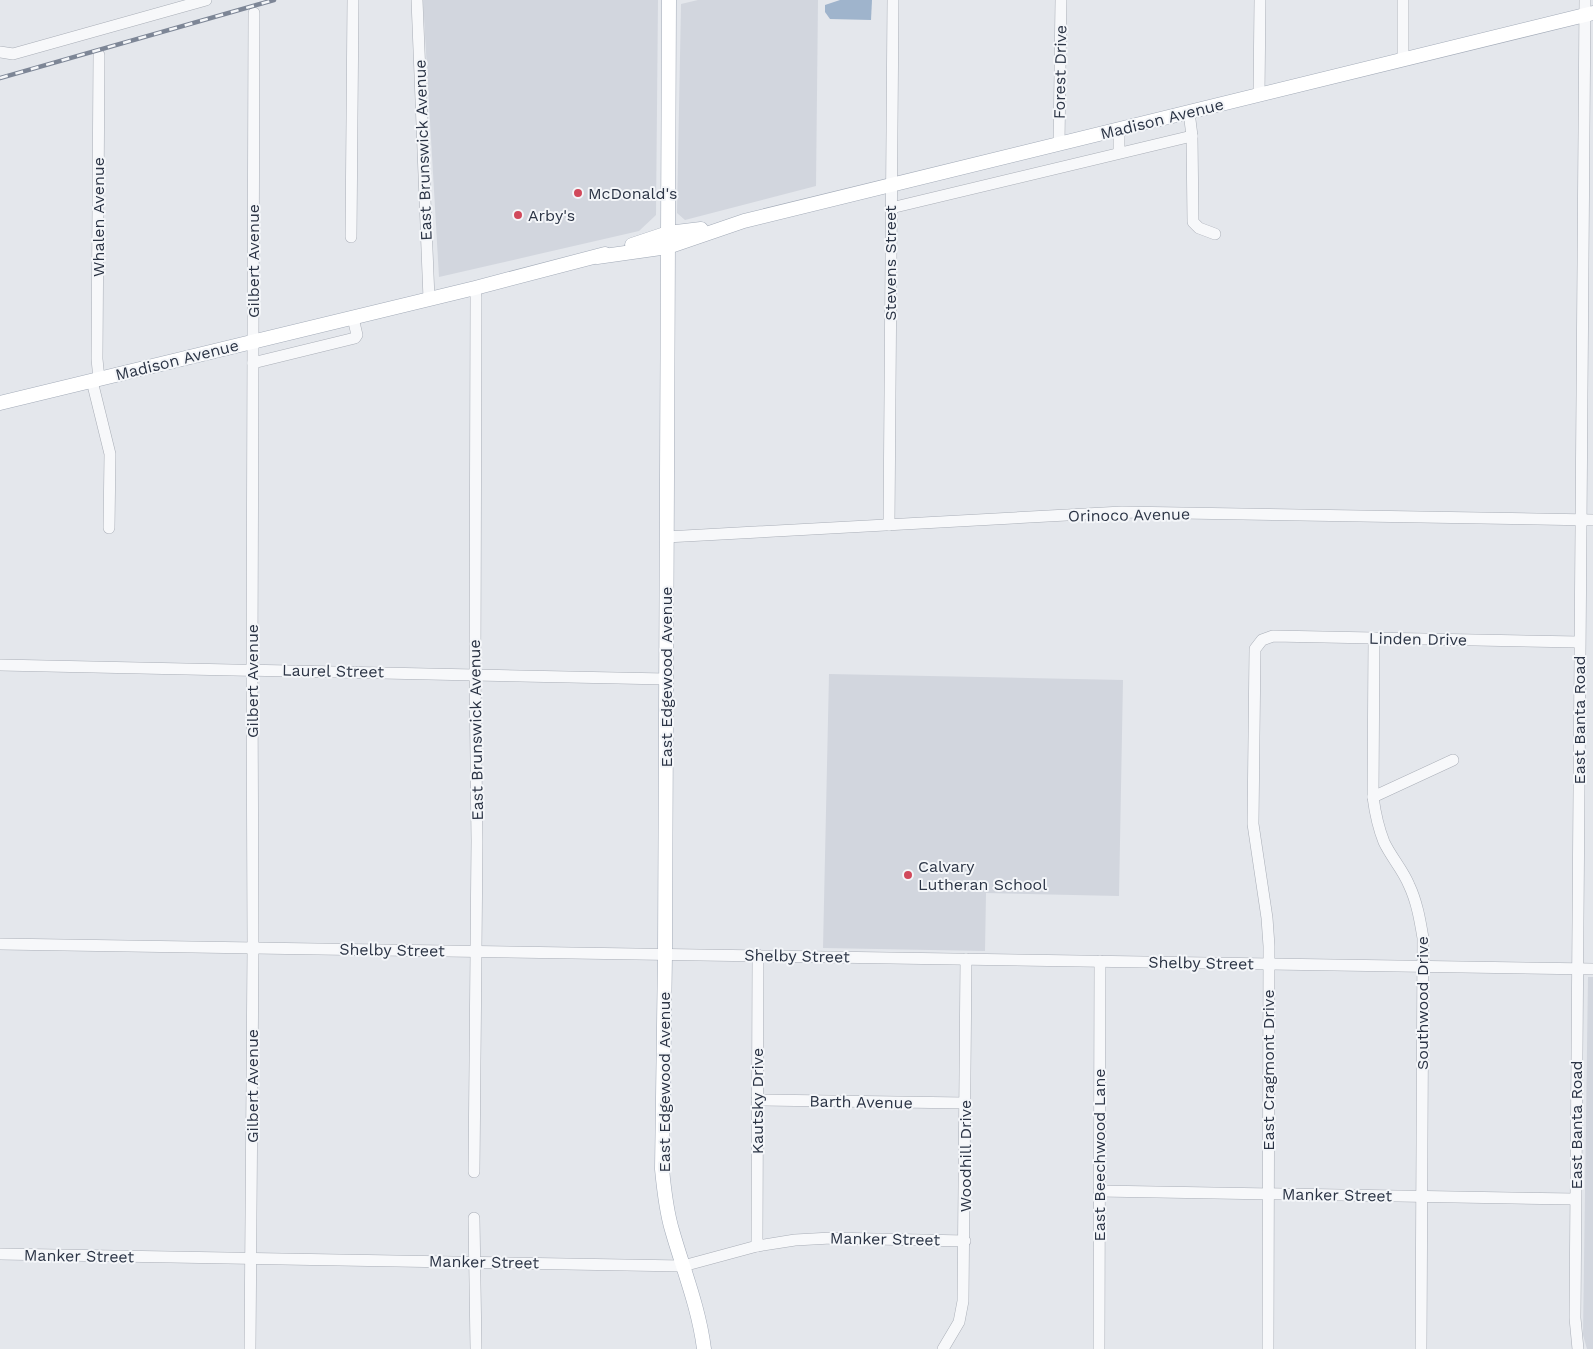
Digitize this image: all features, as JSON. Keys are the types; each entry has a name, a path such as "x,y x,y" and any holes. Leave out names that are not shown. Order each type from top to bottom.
{"main road":[{"name":"East Edgewood Avenue","path":"669,0 662,1169 667,1210 704,1349"},
{"name":"Madison Avenue","path":"0,403 1589,14"}],"street":[{"path":"0,52 13,54 206,0"},
{"path":"351,237 354,0"},
{"name":"East Brunswick Avenue","path":"417,0 429,299"},
{"name":"Stevens Street","path":"889,525 893,0"},
{"name":"Forest Drive","path":"1060,144 1061,0"},
{"path":"1259,95 1260,0"},
{"path":"1403,0 1403,60"},
{"name":"East Banta Road","path":"1578,1349 1574,1318 1580,520 1588,212 1589,37 1589,14 1584,0"},
{"name":"Gilbert Avenue","path":"250,1349 253,948 254,13"},
{"name":"Whalen Avenue","path":"99,55 96,380 110,454 110,528"},
{"path":"1189,112 1192,136 1193,222 1199,228 1215,234"},
{"path":"1119,152 1120,130"},
{"name":"Madison Avenue","path":"891,208 1192,136"},
{"name":"East Brunswick Avenue","path":"474,1172 477,840 475,288"},
{"name":"Madison Avenue","path":"253,363 355,338 357,335 353,318"},
{"name":"Orinoco Avenue","path":"666,537 1122,512 1593,520"},
{"name":"Linden Drive","path":"1259,643 1267,637 1273,636 1579,642"},
{"name":"Southwood Drive","path":"1374,638 1373,796 1381,834 1409,884 1416,904 1423,938 1422,1349"},
{"name":"East Cragmont Drive","path":"1259,643 1254,653 1252,807 1254,838 1268,918 1268,1349"},
{"name":"Laurel Street","path":"0,665 666,679"},
{"path":"1373,796 1453,760"},
{"name":"Shelby Street","path":"0,944 1593,969"},
{"name":"Kautsky Drive","path":"757,1246 758,955"},
{"name":"Woodhill Drive","path":"943,1349 956,1328 962,1312 965,1240 966,959"},
{"name":"East Beechwood Lane","path":"1099,1349 1100,961"},
{"name":"Barth Avenue","path":"757,1100 966,1104"},
{"name":"Manker Street","path":"1099,1192 1576,1199"},
{"path":"474,1218 476,1349"},
{"name":"Manker Street","path":"0,1254 683,1266 757,1246 795,1240 823,1238 965,1240"}],"shaded area":[{"path":"423,0 658,0 656,215 639,231 439,277"},
{"path":"698,0 818,0 816,186 685,220 677,213 681,4"},
{"path":"829,674 1123,680 1119,896 986,893 985,951 823,948"},
{"path":"1588,977 1593,977 1593,1349 1587,1349 1583,1335"}],"water":[{"path":"840,0 872,0 871,20 830,19 825,12 825,5"}],"railway":[{"path":"0,78 274,0"}],"place":[{"name":"McDonald's","path":"578,193"},
{"name":"Arby's","path":"518,215"},
{"name":"Calvary Lutheran School","path":"908,875"}]}
